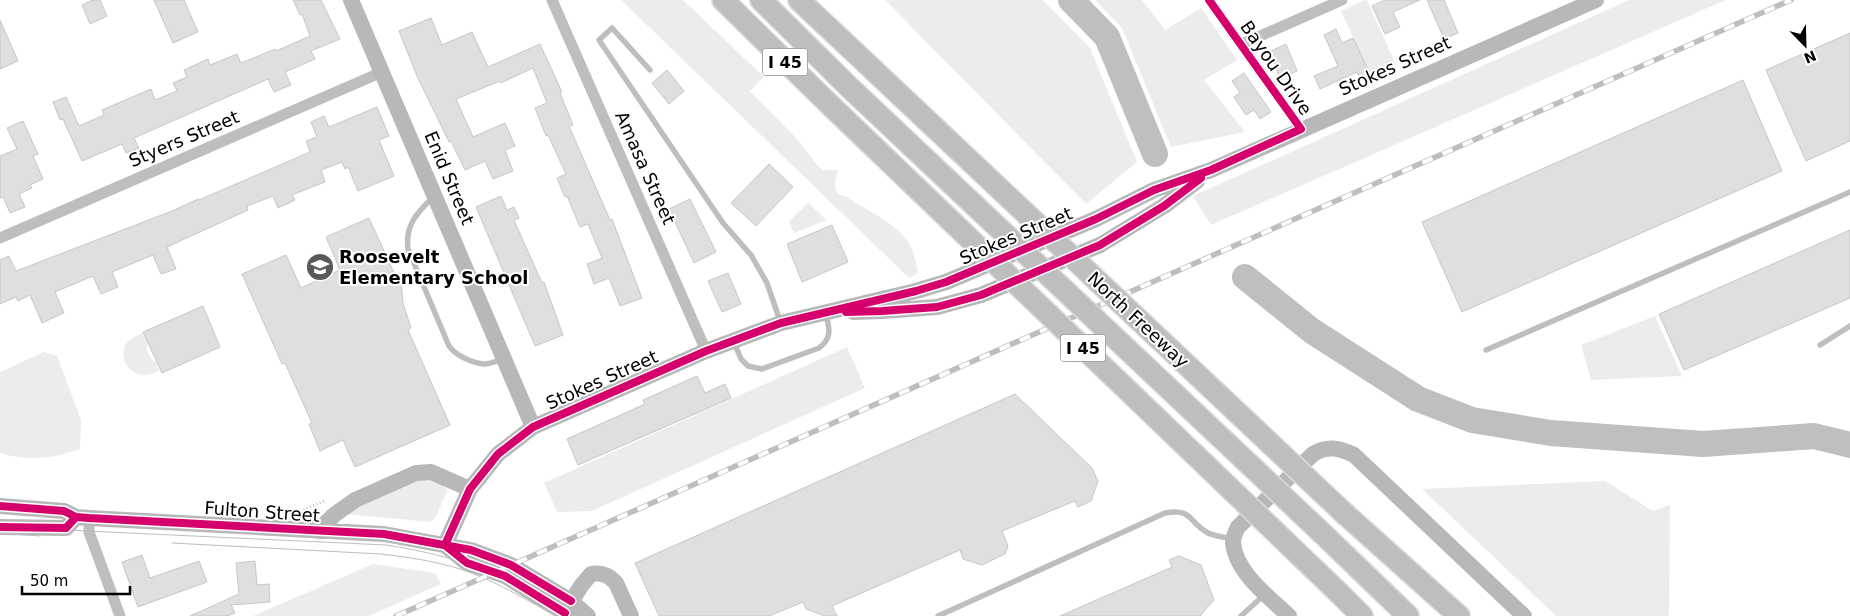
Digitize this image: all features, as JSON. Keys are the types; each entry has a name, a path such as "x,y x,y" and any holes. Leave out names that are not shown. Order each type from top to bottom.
{"highway":[{"path":"714,0 743,21"},
{"name":"I 45","path":"723,0 1362,616"},
{"name":"North Freeway","path":"761,0 849,87 1408,616"},
{"name":"North Freeway","path":"799,0 1345,514 1459,616"}],"street":[{"name":"Enid Street","path":"351,0 506,359 533,427"},
{"name":"Amasa Street","path":"552,0 706,350"},
{"name":"Bayou Drive","path":"1209,0 1301,129"},
{"path":"1242,44 1342,0"},
{"name":"Stokes Street","path":"446,546 470,489 498,454 533,427 706,350 781,323 946,282 1096,219 1154,190 1211,170 1596,0"},
{"name":"Styers Street","path":"0,238 382,72"},
{"name":"Stokes Street","path":"826,312 882,311 937,307 981,295 1100,245 1164,206 1211,170"},
{"path":"1289,616 1246,573 1239,562 1233,540 1238,527 1313,454 1319,450 1330,448 1341,449 1354,455 1524,616"},
{"path":"318,531 334,515 355,500 416,473 431,472 470,489"},
{"name":"Fulton Street","path":"0,506 64,511 83,518 384,534 471,550 511,565 568,610 588,616"},
{"path":"0,527 66,528 83,518 120,616"},
{"path":"568,610 591,574 602,574 612,578 616,583 632,616"}],"lane":[{"path":"650,70 612,28 599,40 723,223 751,256 767,283 781,323"},
{"path":"1486,350 1850,192"},
{"path":"435,196 417,212 406,237 408,249 449,346 454,353 485,364 506,359"},
{"path":"733,340 741,359 748,366 762,369 819,348 827,342 830,332 826,312"},
{"path":"1820,346 1850,326"},
{"path":"938,616 1165,512 1178,510 1187,514 1208,533 1233,540"},
{"path":"1241,616 1266,594"}],"shaded area":[{"path":"621,0 683,0 764,77 750,91 798,140 818,166 823,170 838,170 835,187 838,193 896,228 912,249 918,273 909,278"},
{"path":"885,0 1043,0 1090,48 1137,162 1086,204"},
{"path":"1095,0 1142,0 1165,30 1201,8 1237,60 1204,80 1245,132 1171,147 1122,28"},
{"path":"1367,0 1396,65 1371,76 1341,11"},
{"path":"1629,0 1726,0 1211,225 1193,196"},
{"path":"808,203 827,220 794,233 789,221"},
{"path":"1655,316 1682,376 1591,380 1581,345"},
{"path":"142,333 148,344 146,349 152,360 156,362 159,371 152,374 146,375 134,372 124,360 123,354 126,344 133,337"},
{"path":"847,347 865,388 592,511 557,512 544,483"},
{"path":"44,352 57,356 81,420 80,449 40,458 10,456 0,453 0,372"},
{"path":"419,480 437,480 448,490 435,518 430,522 346,514 358,506"},
{"path":"1605,481 1653,511 1670,505 1669,616 1556,616 1422,489"},
{"path":"373,564 435,573 441,584 369,616 253,616"}],"building":[{"path":"92,0 100,0 107,16 90,24 82,5"},
{"path":"154,0 184,0 198,32 173,43"},
{"path":"293,0 321,0 340,39 311,51 315,59 285,72 291,85 274,92 268,79 134,138 139,148 126,153 122,144 82,161 63,119 60,120 53,102 66,97 79,126 104,115 102,110 151,89 155,100 177,91 173,83 187,77 184,70 208,59 210,65 237,54 241,63 275,49 276,51 310,36 302,14 300,15"},
{"path":"1385,0 1420,0 1393,12 1400,27 1385,34 1372,6"},
{"path":"1427,0 1444,0 1458,33 1444,39"},
{"path":"431,18 442,45 472,32 488,67 540,44 562,92 560,93 573,125 569,126 610,220 612,219 642,298 620,306 609,278 594,284 587,264 602,258 588,224 580,227 557,178 566,174 548,135 546,136 535,108 547,103 533,68 501,83 500,81 456,99 473,137 505,123 515,146 505,150 513,171 493,179 485,161 465,170 451,141 449,142 417,76 399,31"},
{"path":"0,20 18,61 0,69"},
{"path":"1336,29 1342,43 1353,38 1370,73 1360,78 1357,72 1320,89 1314,76 1338,66 1324,35"},
{"path":"1850,33 1850,141 1806,161 1766,70"},
{"path":"1286,44 1297,71 1280,78 1269,52"},
{"path":"667,70 684,91 669,104 652,83"},
{"path":"1244,73 1271,112 1260,119 1254,110 1246,115 1234,97 1240,93 1232,81"},
{"path":"1743,80 1782,171 1462,312 1422,222"},
{"path":"377,107 389,136 379,140 394,176 358,191 348,167 345,169 342,162 321,170 325,182 292,195 295,200 278,208 273,196 247,206 248,210 167,247 176,269 161,274 153,255 112,272 118,287 101,294 93,276 55,292 64,313 42,323 30,295 18,301 16,297 0,304 0,260 9,256 16,271 172,211 310,152 306,141 317,137 311,122 324,116 329,127"},
{"path":"23,121 38,154 33,156 43,179 30,185 32,188 19,194 25,207 10,213 3,197 0,198 0,156 17,149 7,128"},
{"path":"769,164 793,187 756,226 731,203"},
{"path":"501,196 507,210 514,207 519,218 514,220 542,283 544,282 563,335 535,346 476,207"},
{"path":"690,199 716,252 694,263 669,209"},
{"path":"369,218 395,275 400,273 403,303 411,328 408,330 450,425 355,467 343,440 320,451 309,424 312,423 285,363 282,364 242,274 286,255 301,288 340,270 326,237"},
{"path":"832,225 848,262 802,282 787,244"},
{"path":"1850,230 1850,298 1684,370 1659,314"},
{"path":"728,273 741,304 722,312 708,281"},
{"path":"203,306 220,347 162,373 143,332"},
{"path":"697,376 705,393 725,384 731,398 578,465 567,439 645,404 643,400"},
{"path":"1015,394 1092,468 1098,481 1091,501 1078,507 1075,501 1002,531 1008,546 1005,554 982,565 963,559 960,550 832,606 837,616 825,616 806,609 803,602 769,616 659,616 635,563"},
{"path":"142,555 150,578 199,561 207,582 138,607 122,562"},
{"path":"1179,556 1201,565 1214,600 1200,616 1060,616 1172,567 1169,560"},
{"path":"255,561 257,585 269,584 270,602 231,605 235,613 228,616 190,616 239,594 236,563"}],"waterway":[{"path":"1071,0 1107,37 1155,154"},
{"path":"1245,277 1312,331 1418,399 1472,420 1551,433 1703,444 1814,436 1850,445"}],"tram line":[{"path":"0,525 86,531 386,545 411,549 482,569 527,589 570,616"},
{"path":"0,533 40,536"},
{"path":"172,543 381,554 421,560 460,569 485,579 556,616"}],"railway":[{"path":"396,616 1791,0"}],"cycle path":[{"path":"445,545 470,489 498,454 533,427 706,351 781,323 946,282 1096,219 1154,190 1211,170 1301,129 1209,0"},
{"path":"846,312 937,307 981,295 1100,245 1164,206 1201,178"},
{"path":"0,506 64,511 76,517 89,518 384,534 471,550 511,565 571,601"},
{"path":"0,527 66,528 76,517"},
{"path":"447,547 467,563 505,576 565,613"}],"place":[{"name":"Roosevelt Elementary School","path":"320,267"}]}
